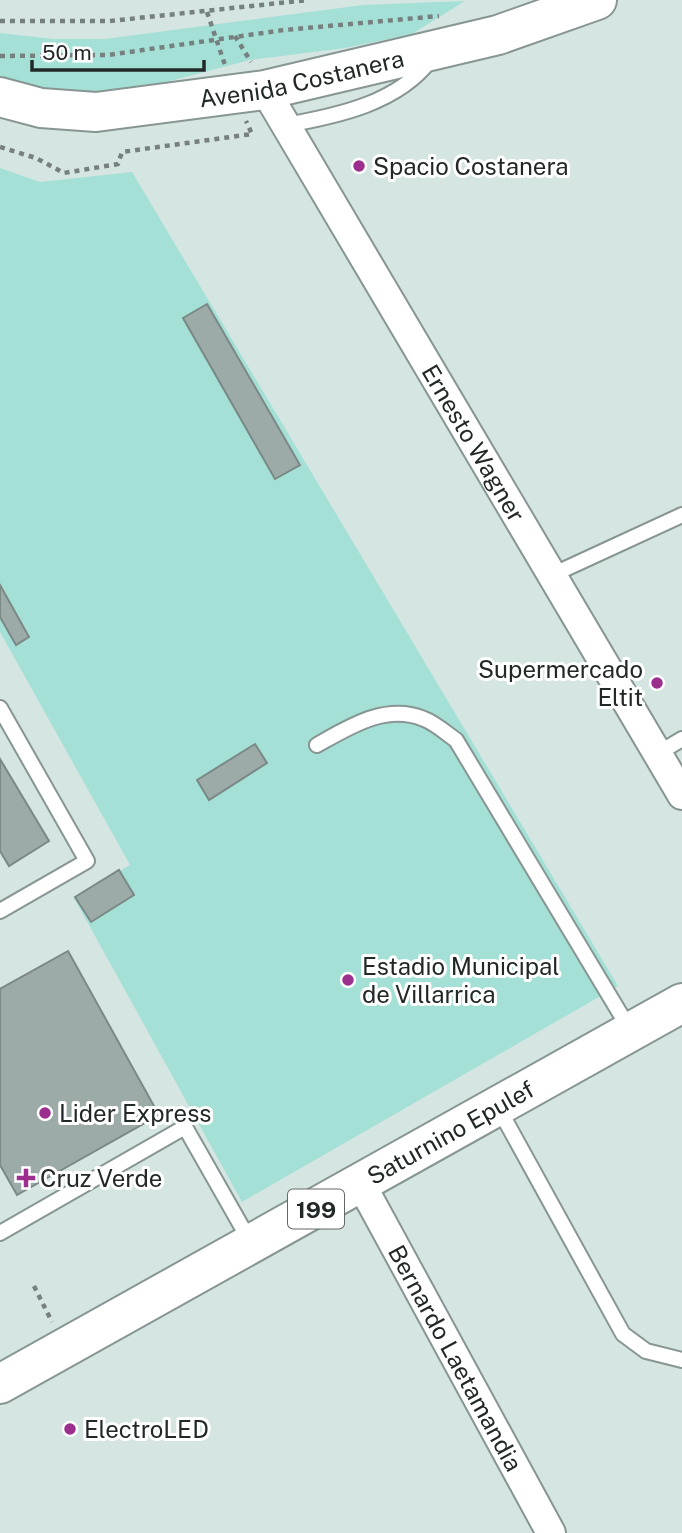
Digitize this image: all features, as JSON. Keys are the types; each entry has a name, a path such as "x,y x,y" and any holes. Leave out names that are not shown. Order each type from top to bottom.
{"main road":[{"name":"Avenida Costanera","path":"0,97 41,108 96,112 265,90 442,33 498,35 597,0"},
{"name":"Saturnino Epulef","path":"0,1384 682,1003"}],"street":[{"name":"Ernesto Wagner","path":"265,90 682,795"},
{"name":"Bernardo Laetamandia","path":"361,1184 551,1533"}],"lane":[{"path":"286,125 334,115 377,100 414,79 442,33"},
{"path":"552,575 682,515"},
{"path":"0,708 87,861 0,911"},
{"path":"317,745 363,719 402,714 425,719 456,740 631,1031"},
{"path":"657,754 682,739"},
{"path":"498,1107 618,1328 646,1351 682,1360"},
{"path":"0,1233 185,1127 252,1245"}],"path":[{"path":"0,21 110,22 308,0"},
{"path":"0,56 99,56 284,30 442,33"},
{"path":"34,1286 65,1348"}],"shaded area":[{"path":"465,1 412,34 345,48 250,60 132,91 70,97 0,81 0,33 53,39 105,39 363,5"},
{"path":"0,168 40,182 132,172 618,986 242,1202 74,898 130,865 0,632"}],"building":[{"path":"207,304 300,465 275,479 183,318"},
{"path":"0,585 29,637 16,645 0,617"},
{"path":"255,744 267,763 209,800 197,780"},
{"path":"0,759 49,841 9,866 0,851"},
{"path":"119,870 134,895 91,922 75,897"},
{"path":"68,951 159,1115 17,1195 0,1165 0,989"}],"place":[{"name":"Spacio Costanera","path":"359,166"},
{"name":"Supermercado Eltit","path":"657,683"},
{"name":"Estadio Municipal de Villarrica","path":"348,980"},
{"name":"Lider Express","path":"45,1113"},
{"name":"Cruz Verde","path":"26,1178"},
{"name":"ElectroLED","path":"70,1429"}]}
